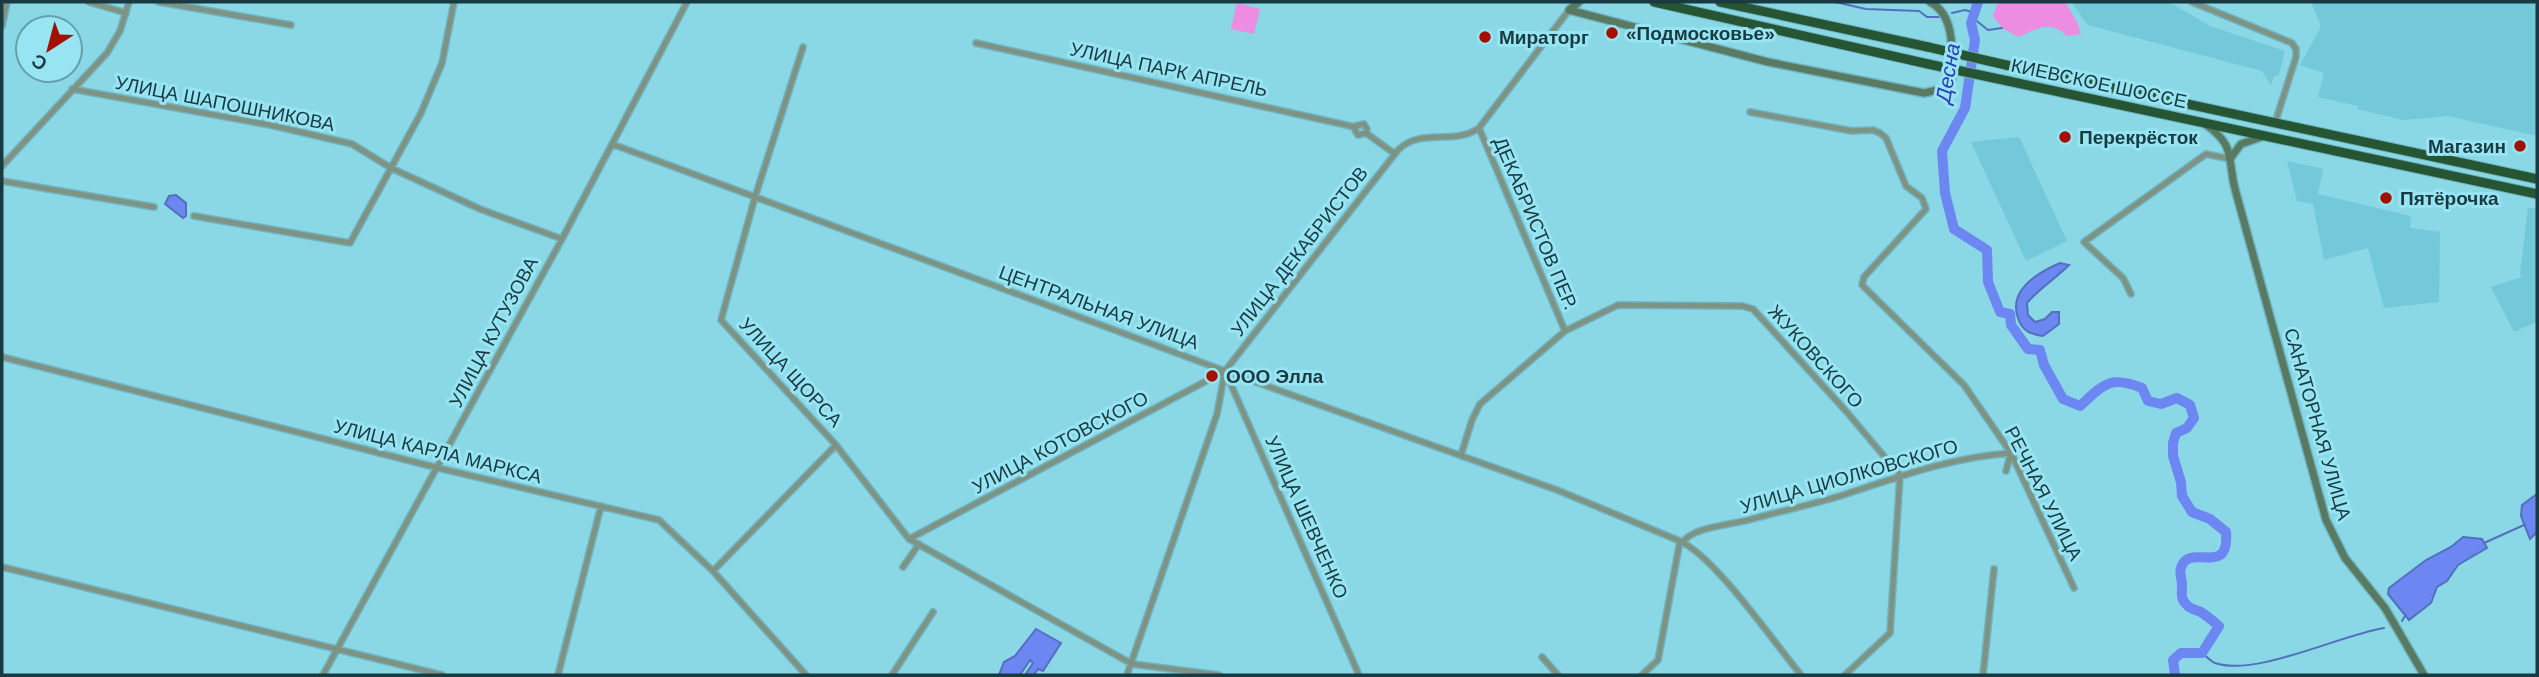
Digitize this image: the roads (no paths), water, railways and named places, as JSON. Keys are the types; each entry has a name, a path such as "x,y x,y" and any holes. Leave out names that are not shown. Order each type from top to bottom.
{"highway":[{"name":"КИЕВСКОЕ ШОССЕ","path":"1654,2 1928,64 2537,194"},
{"name":"КИЕВСКОЕ ШОССЕ","path":"1720,2 2537,179"}],"street":[{"path":"2,26 7,2"},
{"path":"89,2 126,13"},
{"path":"2,166 107,53 120,31 129,2"},
{"path":"159,2 291,25"},
{"path":"194,216 350,243 421,113 442,63 454,2"},
{"name":"УЛИЦА КУТУЗОВА","path":"323,675 562,239 687,2"},
{"path":"1565,2 1569,10 1768,62 1924,93 1942,89 1952,79 1952,48 1948,26 1942,11 1930,2"},
{"path":"1479,128 1569,10 1579,2"},
{"path":"1579,2 1577,9 1581,13"},
{"path":"2192,2 2292,43 2296,49 2296,57 2275,123"},
{"name":"УЛИЦА ПАРК АПРЕЛЬ","path":"976,43 1355,127 1364,124 1366,133 1395,154"},
{"name":"УЛИЦА ЩОРСА","path":"803,47 755,197 721,320 836,445 909,539"},
{"name":"УЛИЦА ШАПОШНИКОВА","path":"72,89 270,125 352,144 391,168 480,209 562,239"},
{"name":"РЕЧНАЯ УЛИЦА","path":"1750,112 1852,131 1874,130 1886,138 1906,186 1922,198 1926,209 1864,276 1863,285 1964,384 2011,453 2074,588"},
{"path":"2204,123 2225,141 2230,159"},
{"name":"УЛИЦА ДЕКАБРИСТОВ","path":"1127,675 1217,414 1225,370 1406,142 1417,138 1461,137 1479,128"},
{"name":"ДЕКАБРИСТОВ ПЕР.","path":"1479,128 1565,331"},
{"path":"2230,159 2241,144 2264,136"},
{"name":"ЦЕНТРАЛЬНАЯ УЛИЦА","path":"612,144 1557,490 1681,541 1698,553 1727,583 1801,675"},
{"path":"2132,294 2123,278 2084,242 2207,154 2230,159"},
{"name":"САНАТОРНАЯ УЛИЦА","path":"2230,159 2235,189 2326,520 2345,558 2385,608 2424,675"},
{"path":"2,181 154,207"},
{"name":"ЖУКОВСКОГО","path":"1461,455 1480,404 1565,331 1618,305 1742,306 1753,309 1900,475"},
{"name":"УЛИЦА КАРЛА МАРКСА","path":"2,357 438,468 659,520 713,571 806,675"},
{"name":"УЛИЦА КОТОВСКОГО","path":"909,539 1225,370"},
{"name":"УЛИЦА ШЕВЧЕНКО","path":"1225,370 1359,675"},
{"path":"713,571 836,445"},
{"path":"2006,471 2011,453"},
{"name":"УЛИЦА ЦИОЛКОВСКОГО","path":"1681,541 1702,530 1740,523 1836,497 1900,475 1983,455 2011,453"},
{"path":"1846,675 1891,633 1900,475"},
{"path":"558,675 601,506"},
{"path":"909,539 1132,664 1219,675"},
{"path":"1642,675 1658,660 1681,541"},
{"path":"903,566 919,544"},
{"path":"2,567 442,675"},
{"path":"1983,675 1994,569"},
{"path":"892,675 933,612"},
{"path":"1542,657 1558,675"}],"water":[{"path":"176,195 186,203 186,216 183,218 165,204 169,196"},
{"path":"2060,263 2069,265 2027,303 2028,315 2035,322 2045,319 2052,312 2059,312 2059,324 2043,336 2030,333 2024,329 2018,318 2017,299 2034,277"},
{"path":"2537,494 2537,532 2530,539 2521,516 2522,505"},
{"path":"2463,537 2482,539 2487,548 2458,565 2447,581 2437,587 2431,603 2409,620 2388,594 2389,588"},
{"path":"1036,629 1061,643 1043,671 1038,669 1034,675 1025,675 1033,663 1030,660 1020,675 999,675 1004,662 1015,656"}],"waterway":[{"path":"1835,2 1866,9 1919,11 1927,17 1941,17"},
{"name":"Десна","path":"1978,2 1971,23 1975,40 1965,108 1942,151 1945,193 1954,229 1987,250 1988,282 2000,312 2010,314 2011,325 2028,349 2040,350 2044,365 2063,399 2080,406 2102,387 2122,382 2142,388 2148,401 2161,404 2177,398 2190,405 2194,418 2187,428 2176,433 2173,443 2173,456 2182,496 2192,512 2210,519 2226,532 2226,546 2222,554 2216,557 2192,558 2185,561 2181,568 2183,600 2190,608 2201,612 2219,626 2202,653 2181,653 2173,660 2175,675"},
{"path":"1952,13 1965,10 1975,13"},
{"path":"1973,18 1988,30 2002,28"},
{"path":"2484,543 2524,525"},
{"path":"2402,621 2405,616"},
{"path":"2202,653 2215,663 2232,666 2253,664 2384,628"}],"place":[{"name":"«Подмосковье»","path":"1612,33"},
{"name":"Мираторг","path":"1485,37"},
{"name":"Перекрёсток","path":"2065,137"},
{"name":"Магазин","path":"2520,146"},
{"name":"Пятёрочка","path":"2386,198"},
{"name":"ООО Элла","path":"1212,376"}]}
